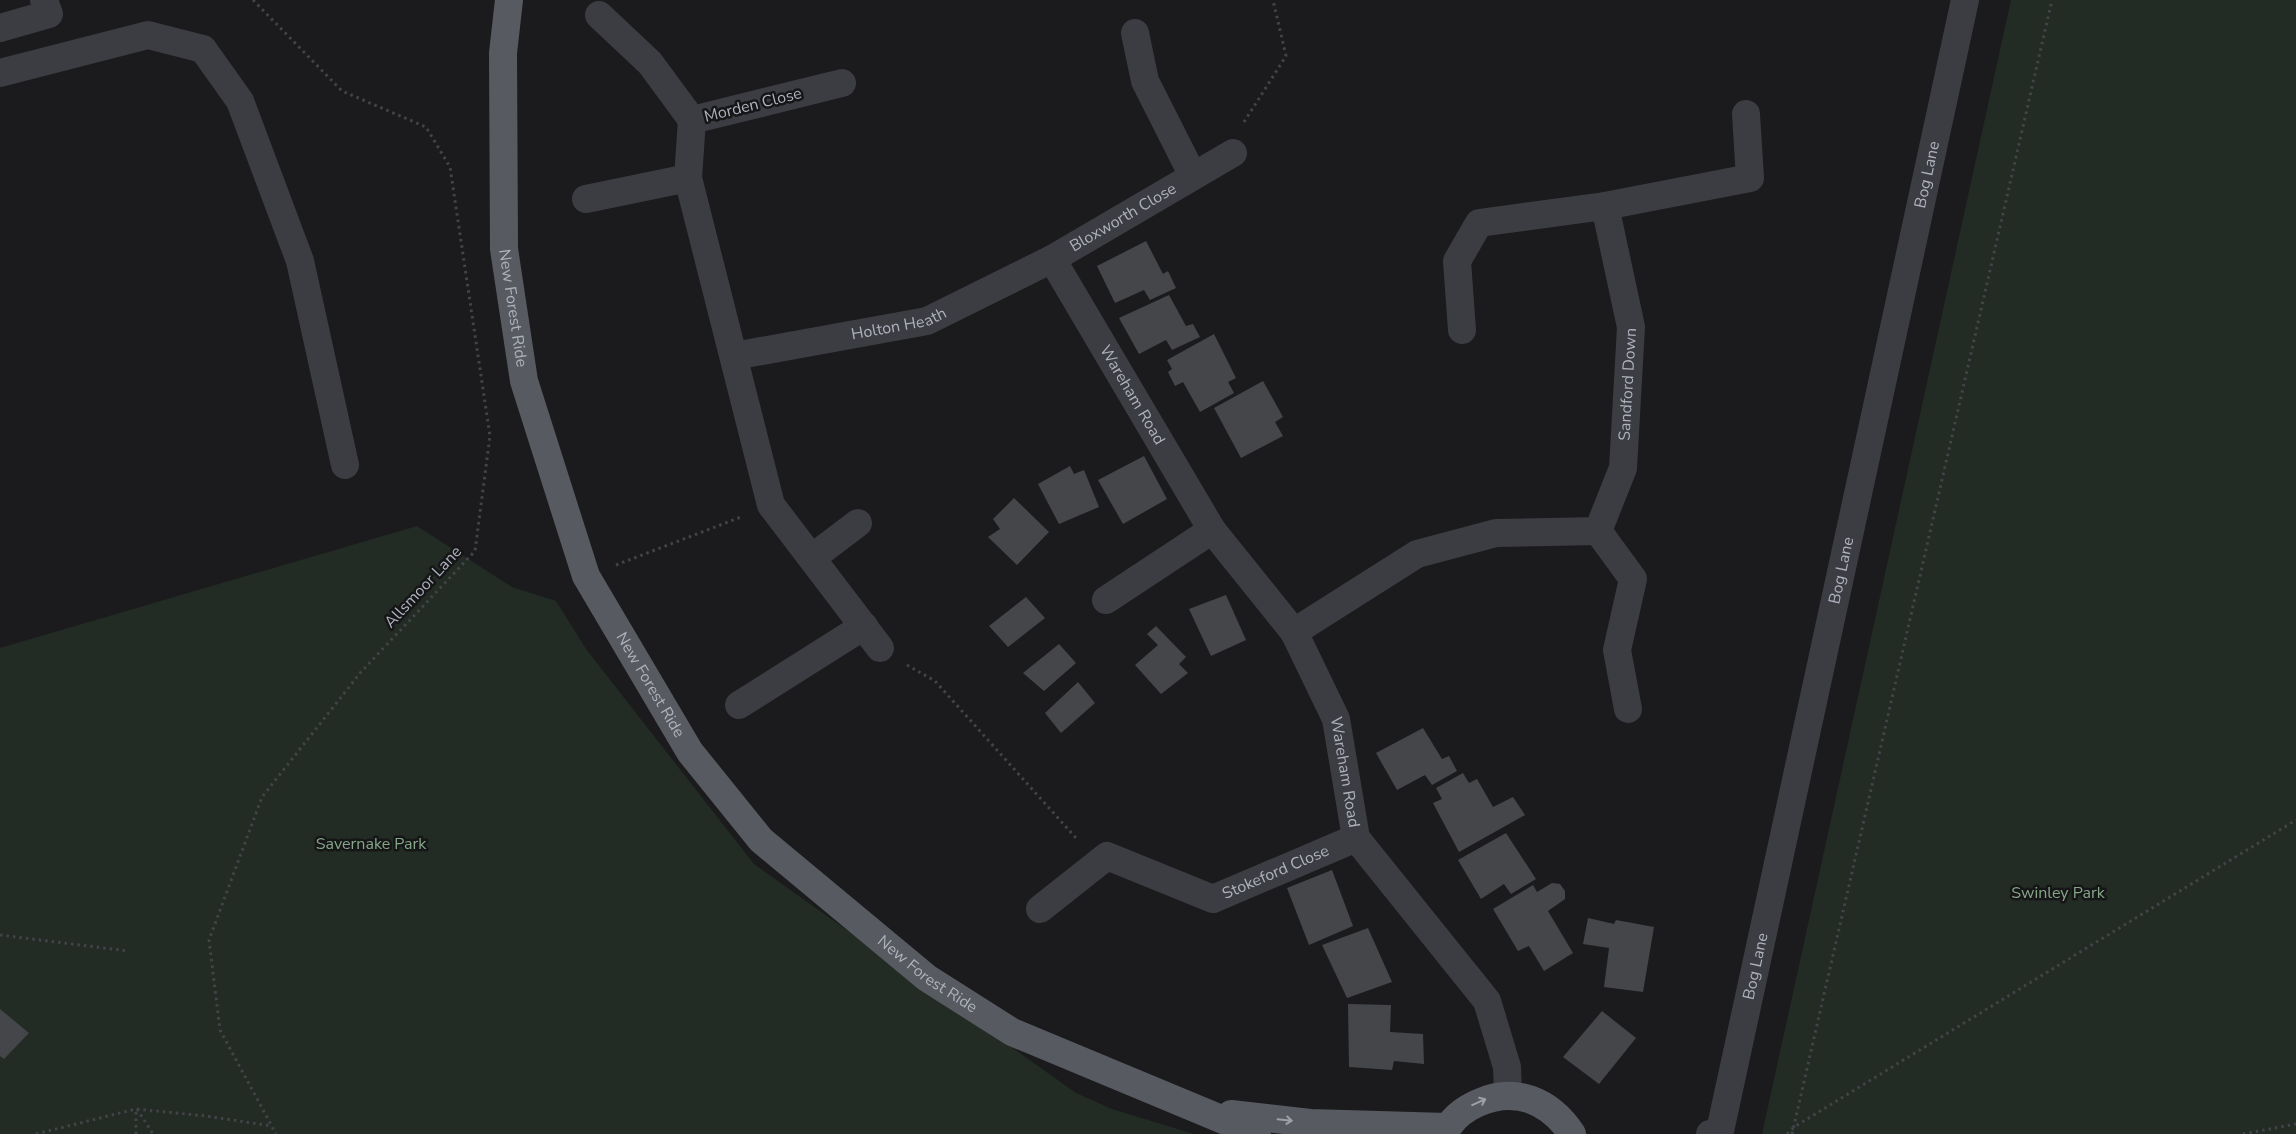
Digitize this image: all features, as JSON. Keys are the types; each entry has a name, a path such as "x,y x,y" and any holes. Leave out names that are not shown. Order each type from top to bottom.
{"main road":[{"name":"New Forest Ride","path":"509,0 503,53 504,249 524,381 586,576 690,752 761,840 927,978 1012,1032 1257,1134"},
{"name":"New Forest Ride","path":"1202,1111 1310,1123 1446,1130 1466,1108 1489,1098 1508,1094 1534,1100 1556,1113 1572,1134"}],"street":[{"path":"0,28 49,14 44,0"},
{"name":"Bog Lane","path":"1710,1134 1720,1130 1965,0"},
{"path":"599,15 650,63 692,120"},
{"name":"Bloxworth Close","path":"1135,33 1144,81 1193,176"},
{"path":"0,73 148,35 203,49 240,101 300,261 345,465"},
{"name":"Morden Close","path":"771,505 688,178 692,120 842,83"},
{"path":"1462,330 1457,261 1479,223 1604,206 1750,178 1746,114"},
{"name":"Bloxworth Close","path":"1052,258 1233,153"},
{"path":"586,199 688,178"},
{"name":"Sandford Down","path":"1598,531 1623,468 1631,327 1604,206"},
{"name":"Holton Heath","path":"734,356 927,321 1052,258"},
{"name":"Wareham Road","path":"1052,258 1212,530 1294,632 1336,719 1356,838 1488,1001 1506,1067 1508,1094"},
{"path":"771,505 813,557 880,648"},
{"path":"813,557 858,523"},
{"path":"1106,600 1212,530"},
{"path":"1294,632 1417,554 1496,533 1598,531 1633,579 1617,650 1628,709"},
{"path":"738,705 864,626"},
{"name":"Stokeford Close","path":"1107,856 1213,899 1356,838"},
{"path":"1040,910 1107,856"}],"path":[{"name":"Allsmoor Lane","path":"253,0 342,91 426,127 450,167 490,436 474,551 361,672 262,797 209,940 220,1030 276,1134"},
{"path":"1233,153 1239,130 1286,56 1273,0"},
{"path":"1792,1134 2052,0"},
{"path":"616,565 771,505"},
{"path":"880,648 935,681 1072,836 1107,856"},
{"path":"1787,1134 1794,1126 2296,820"},
{"path":"0,935 128,951"},
{"path":"36,1134 136,1109 206,1116 272,1126"},
{"path":"136,1109 136,1134"},
{"path":"136,1109 152,1134"},
{"path":"2243,1134 2296,1124"}],"green space":[{"name":"Swinley Park","path":"2011,0 2296,0 2296,1134 1762,1134"},
{"name":"Savernake Park","path":"417,526 512,587 556,601 586,649 754,864 1076,1093 1112,1109 1194,1134 0,1134 0,648"}],"building":[{"path":"1146,241 1163,274 1168,271 1176,288 1150,300 1144,290 1115,303 1097,266"},
{"path":"1169,295 1186,326 1193,324 1200,337 1172,350 1166,340 1139,354 1119,318"},
{"path":"1214,334 1236,378 1228,382 1234,393 1200,412 1183,382 1175,386 1168,372 1172,369 1167,360"},
{"path":"1263,381 1283,417 1275,422 1283,436 1241,458 1214,408"},
{"path":"1144,456 1167,499 1123,524 1098,480"},
{"path":"1070,466 1074,474 1084,470 1099,507 1059,524 1038,484"},
{"path":"1014,498 1049,532 1017,565 988,537 1000,529 993,519"},
{"path":"1226,595 1246,640 1211,656 1189,609"},
{"path":"1026,597 1045,618 1008,647 989,626"},
{"path":"1156,626 1186,657 1179,664 1188,673 1161,694 1135,665 1158,645 1147,634"},
{"path":"1059,644 1076,663 1044,691 1023,673"},
{"path":"1078,682 1095,703 1061,733 1045,713"},
{"path":"1423,728 1442,759 1449,756 1457,771 1432,785 1425,775 1397,790 1376,753"},
{"path":"1463,773 1469,783 1477,779 1493,807 1513,797 1525,815 1459,852 1433,803 1442,799 1436,788"},
{"path":"1506,833 1536,879 1511,894 1504,884 1481,899 1458,860"},
{"path":"1332,870 1353,926 1309,945 1287,888"},
{"path":"1552,883 1560,884 1565,891 1565,899 1548,911 1573,953 1544,971 1529,946 1518,951 1493,909 1533,885 1537,892"},
{"path":"1588,918 1614,924 1616,920 1654,927 1643,992 1604,987 1609,948 1583,944"},
{"path":"1368,928 1392,982 1347,998 1322,945"},
{"path":"1348,1004 1391,1005 1390,1032 1423,1034 1424,1064 1394,1061 1392,1070 1349,1067"},
{"path":"0,1009 29,1033 4,1059 0,1056"},
{"path":"1602,1011 1636,1038 1599,1084 1563,1057"}]}
